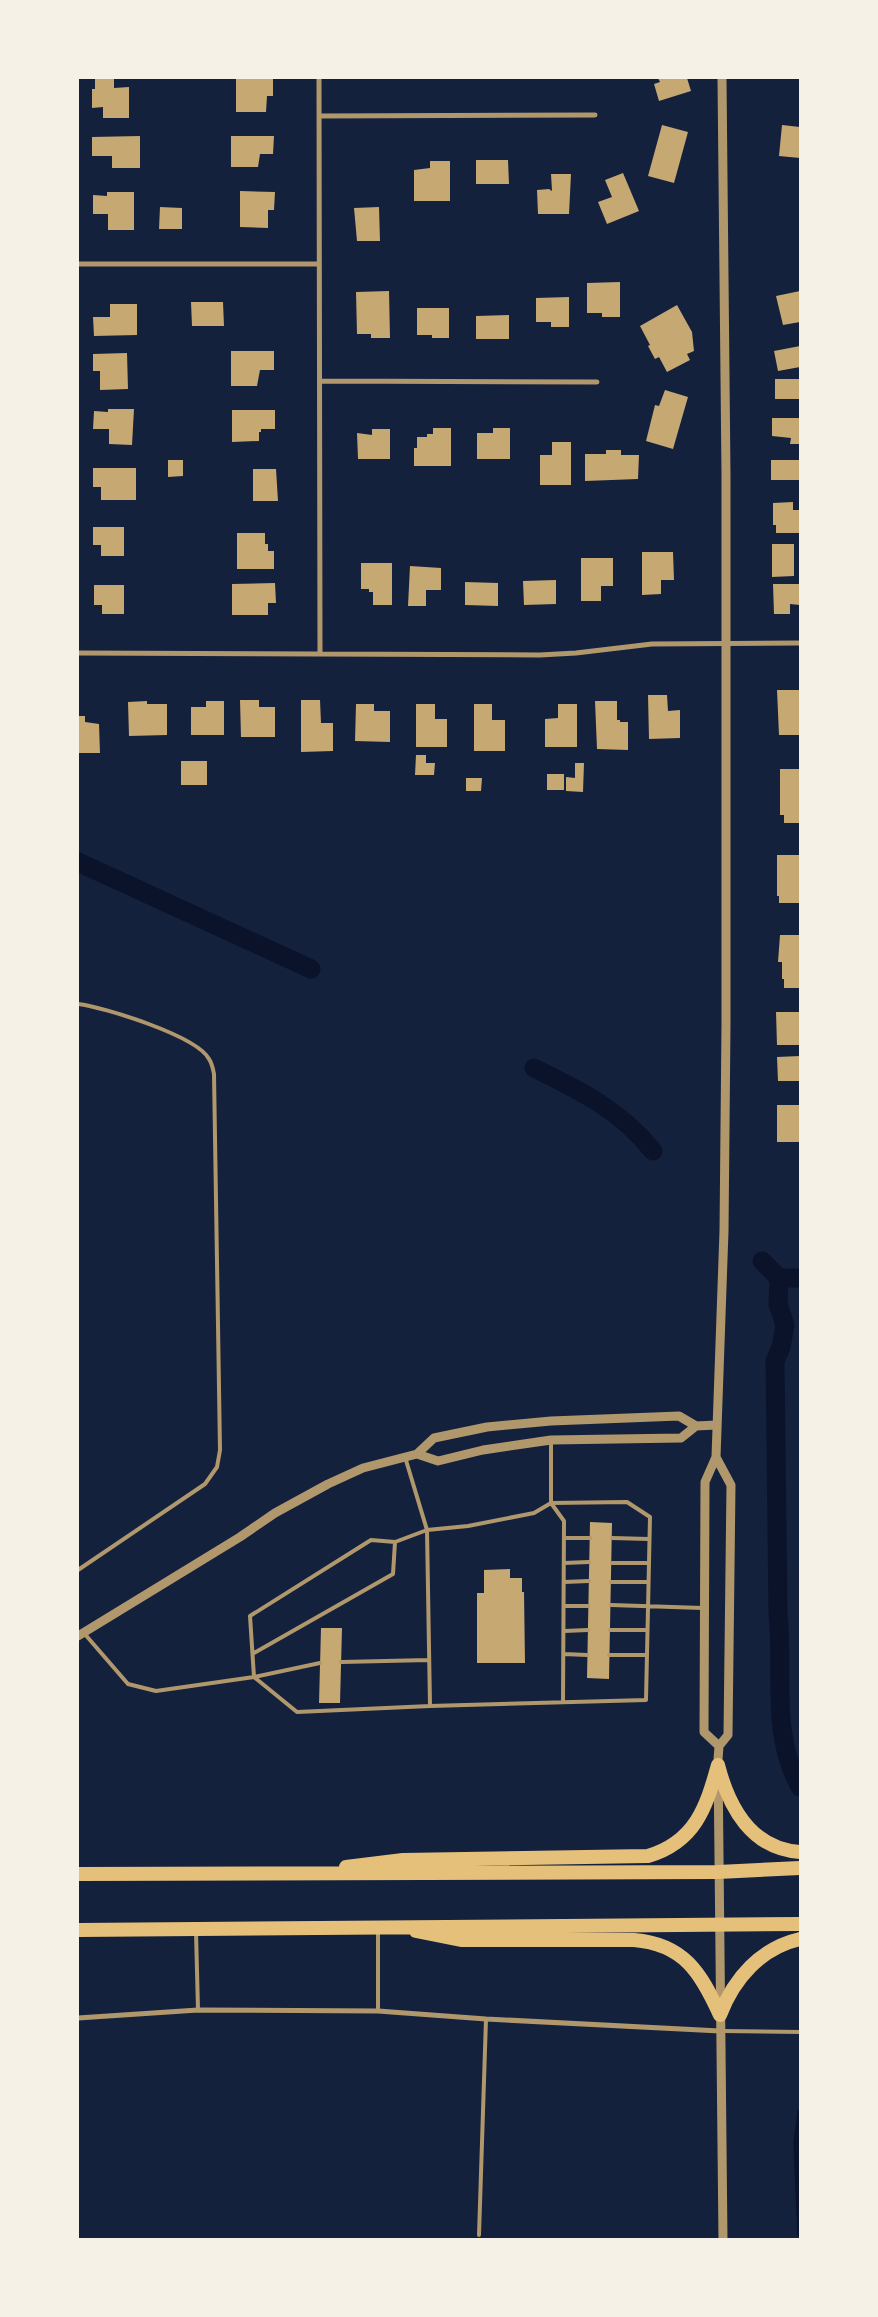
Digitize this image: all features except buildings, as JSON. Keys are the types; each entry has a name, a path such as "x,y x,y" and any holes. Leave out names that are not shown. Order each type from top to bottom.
{"highway":[{"path":"718,1765 729,1799 746,1825 769,1844 786,1850 800,1852"},
{"path":"318,1874 346,1867 403,1860 648,1856 659,1853 679,1841 698,1821 718,1765"},
{"path":"78,1874 718,1872 800,1868"},
{"path":"78,1930 378,1926 800,1924"},
{"path":"401,1926 421,1933 461,1940 634,1940 656,1943 677,1953 697,1971 720,2015"},
{"path":"720,2015 732,1988 751,1966 776,1948 800,1939"}],"street":[{"path":"318,78 320,654"},
{"path":"719,1746 704,1732 705,1482 716,1456 724,1213 726,642 722,78"},
{"path":"319,116 595,114"},
{"path":"78,264 319,264"},
{"path":"320,381 597,382"},
{"path":"78,653 540,655 576,653 632,645 726,642 800,643"},
{"path":"80,1634 240,1537 275,1512 363,1468 417,1454 434,1438 487,1427 551,1420 680,1416 696,1426 716,1425"},
{"path":"417,1454 438,1461 483,1450 551,1440 681,1438 696,1426"},
{"path":"716,1456 731,1485 728,1735 719,1746 718,1765 723,2240"},
{"path":"78,2018 198,2010 378,2012 720,2030"}],"lane":[{"path":"78,1004 95,1006 129,1016 194,1045 209,1058 214,1074 220,1450 217,1467 205,1484 78,1570"},
{"path":"551,1440 552,1503 564,1521 564,1702"},
{"path":"405,1457 427,1530 430,1706"},
{"path":"627,1502 650,1517 646,1700 297,1712 254,1677 254,1653 250,1616 371,1540 395,1542 427,1530 468,1526 534,1513 552,1503 627,1502"},
{"path":"564,1538 590,1538"},
{"path":"612,1538 649,1539"},
{"path":"254,1653 393,1574 395,1542"},
{"path":"564,1563 589,1562"},
{"path":"612,1563 649,1563"},
{"path":"564,1582 589,1581"},
{"path":"611,1582 648,1582"},
{"path":"611,1605 705,1608"},
{"path":"564,1606 588,1606"},
{"path":"564,1631 588,1630"},
{"path":"610,1630 647,1630"},
{"path":"80,1634 128,1684 156,1691 254,1677 320,1663"},
{"path":"564,1654 587,1654"},
{"path":"610,1654 647,1655"},
{"path":"341,1662 429,1660"},
{"path":"378,1926 378,2012"},
{"path":"196,1929 198,2010"},
{"path":"479,2235 486,2019"},
{"path":"720,2030 800,2032"}],"waterway":[{"path":"78,862 311,969"},
{"path":"534,1068 599,1103 627,1124 653,1151"},
{"path":"762,1261 779,1278 800,1278"},
{"path":"779,1278 778,1304 785,1325 781,1347 775,1361 780,1702 781,1724 785,1745 800,1787"},
{"path":"800,2112 796,2143 800,2234"}]}
